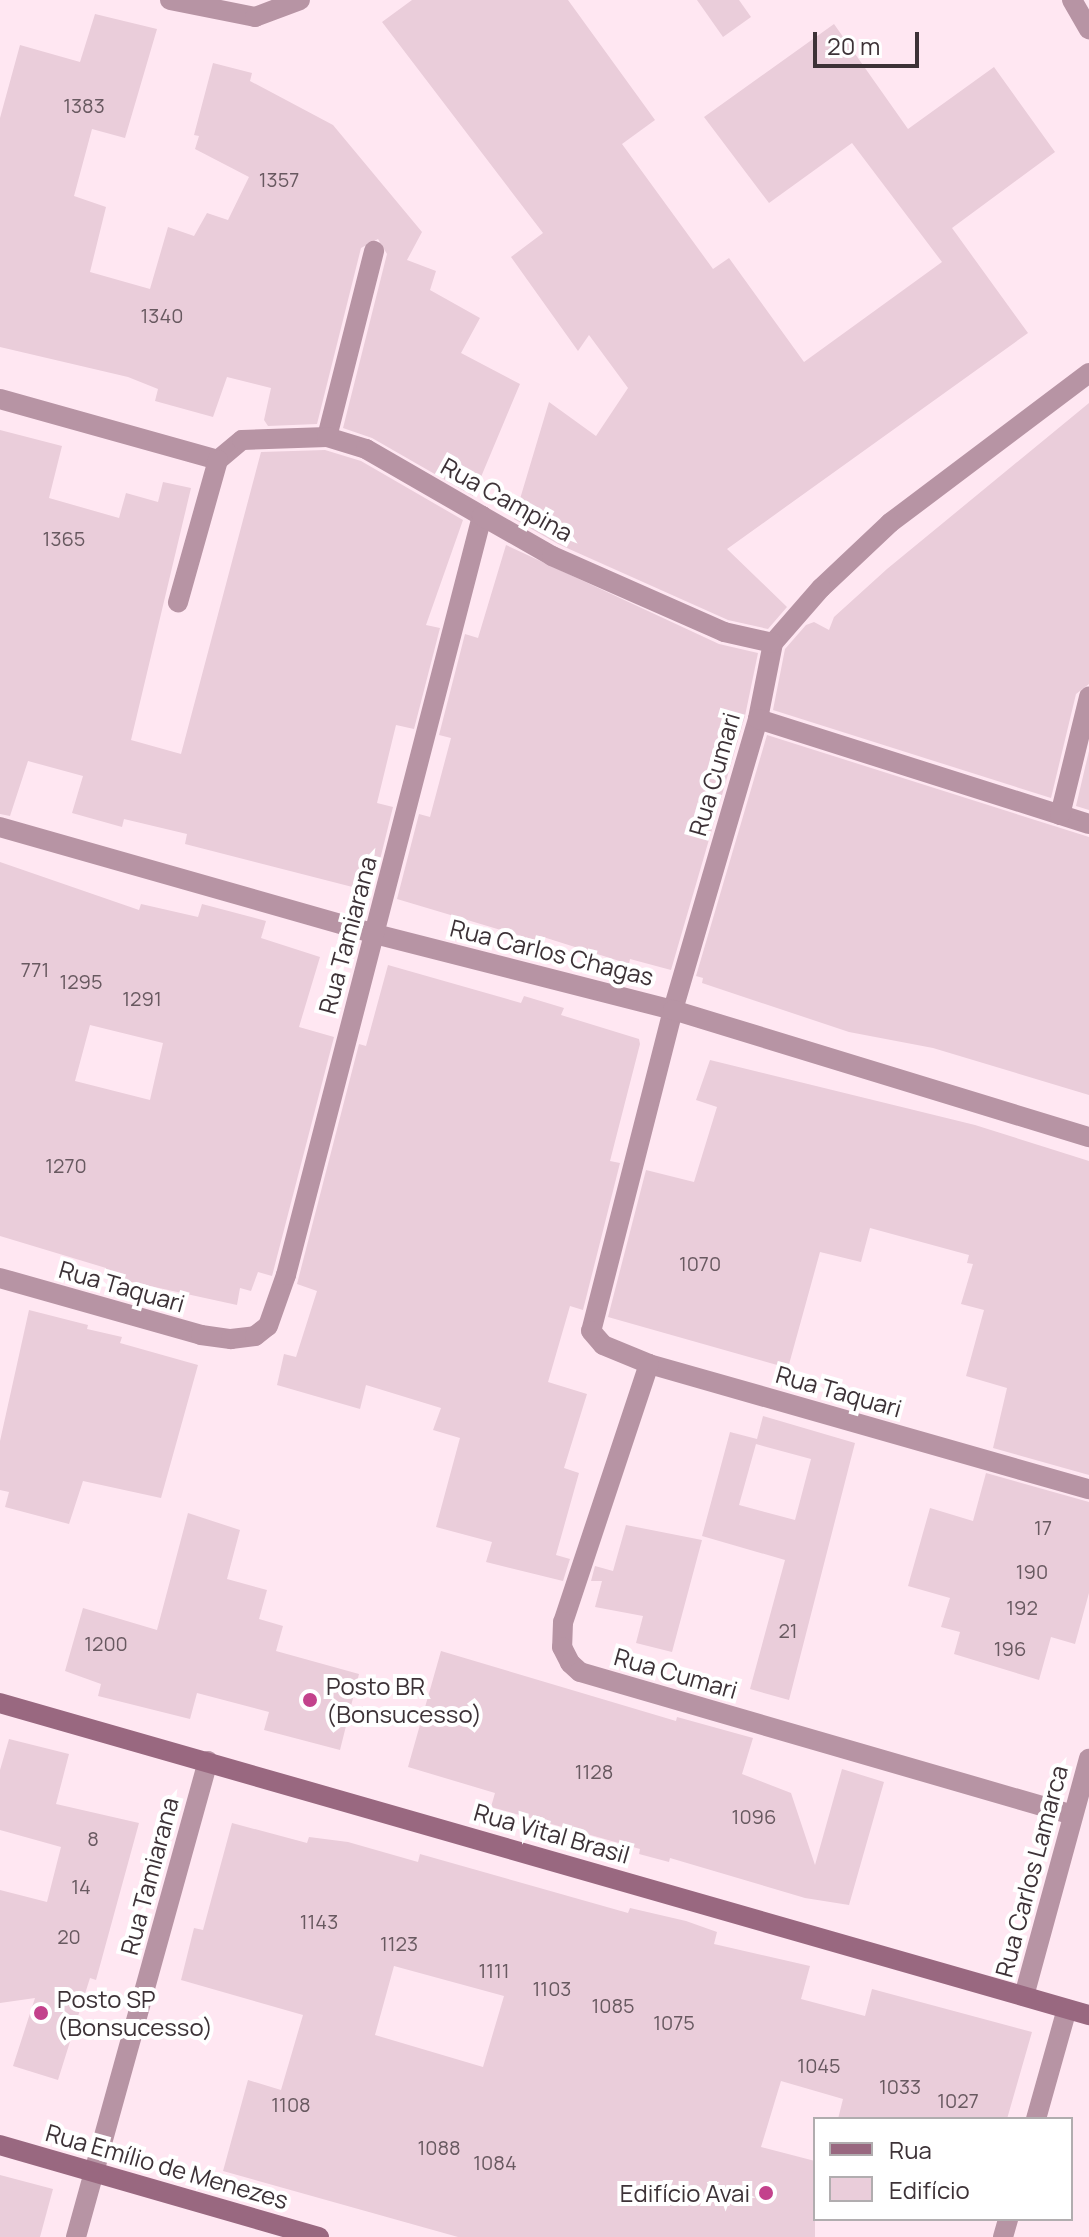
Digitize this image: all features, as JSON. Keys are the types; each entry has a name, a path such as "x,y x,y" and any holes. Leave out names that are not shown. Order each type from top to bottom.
{"street":[{"path":"170,0 255,17 300,0"},
{"path":"1072,0 1089,29"},
{"path":"327,437 374,251"},
{"name":"Rua Cumari","path":"592,1322 673,1010 758,719 773,643 783,627 890,523 1089,373"},
{"path":"0,399 218,460 178,602"},
{"name":"Rua Campina","path":"218,460 242,440 327,437 366,449 552,556 724,632 773,643"},
{"name":"Rua Tamiarana","path":"231,1339 255,1336 268,1326 375,934 482,516"},
{"path":"1060,815 1089,697"},
{"path":"758,719 1089,824"},
{"name":"Rua Carlos Chagas","path":"0,827 375,934 673,1010 1089,1137"},
{"name":"Rua Taquari","path":"0,1278 231,1339"},
{"name":"Rua Taquari","path":"592,1322 591,1331 603,1345 649,1364 1089,1489"},
{"name":"Rua Cumari","path":"649,1364 563,1622 562,1647 570,1663 580,1672 1073,1815"},
{"name":"Rua Vital Brasil","path":"0,1703 1089,2015"},
{"name":"Rua Carlos Lamarca","path":"1024,1996 1089,1759"},
{"name":"Rua Tamiarana","path":"76,2237 208,1761"},
{"path":"1037,2117 1067,2009"},
{"name":"Rua Emílio de Menezes","path":"0,2145 319,2237"}],"building":[{"path":"412,0 568,0 655,120 622,144 713,269 729,258 804,362 942,262 852,143 769,203 704,117 834,24 908,129 994,67 1055,152 952,228 1028,333 727,549 787,607 768,629 728,620 558,544 514,519 549,402 596,436 628,388 589,335 578,351 511,257 543,233 382,22"},
{"path":"697,0 739,0 751,17 723,37"},
{"path":"95,14 157,29 125,138 92,129 74,196 106,207 90,272 150,289 168,227 194,236 207,213 228,220 249,177 195,149 199,136 194,135 213,63 252,73 250,81 333,125 422,232 407,260 436,271 430,290 480,318 461,353 520,384 473,496 372,438 343,428 387,254 378,239 361,248 317,424 268,426 264,420 271,388 227,377 213,417 155,401 158,389 128,377 0,347 0,118 20,45 80,62"},
{"path":"1089,403 1089,684 1076,694 1051,798 773,710 785,649 806,625 814,622 829,630 834,617 887,569"},
{"path":"0,430 62,446 49,498 119,518 126,493 158,502 163,482 191,488 131,740 181,754 261,452 325,450 361,461 463,520 426,625 440,628 414,729 396,725 377,803 393,807 372,892 185,844 187,834 124,819 122,827 72,813 83,776 28,761 10,816 0,814"},
{"path":"506,545 719,644 758,653 745,716 671,970 630,959 629,964 540,936 538,941 397,899 419,814 430,817 451,738 439,735 465,634 478,638"},
{"path":"767,735 1089,837 1089,1095 933,1048 849,1032 702,983 703,978 696,976"},
{"path":"1089,751 1089,810 1076,806"},
{"path":"0,862 139,910 141,904 198,917 202,904 266,921 261,938 320,957 299,1027 334,1037 272,1276 258,1272 251,1291 240,1288 237,1305 104,1276 106,1268 0,1236","holes":["90,1025 163,1043 150,1100 75,1081"]},
{"path":"388,965 521,1003 524,996 564,1008 561,1015 639,1039 610,1161 620,1163 583,1310 570,1306 548,1382 587,1394 564,1468 579,1473 556,1555 570,1559 563,1581 486,1562 492,1542 436,1527 460,1438 433,1430 441,1408 366,1385 360,1409 277,1385 284,1354 296,1357 317,1291 297,1284 359,1044 366,1046"},
{"path":"710,1060 975,1125 1089,1161 1089,1475 993,1448 1007,1388 966,1376 984,1310 961,1304 973,1264 967,1263 969,1255 870,1228 861,1262 820,1252 788,1368 608,1317 646,1170 694,1182 717,1107 696,1100"},
{"path":"29,1310 88,1325 87,1329 122,1337 120,1343 198,1365 161,1498 83,1481 69,1524 5,1507 9,1492 0,1490 0,1441"},
{"path":"763,1416 855,1443 789,1700 750,1689 785,1560 702,1536 730,1432 757,1439","holes":["756,1444 811,1459 795,1520 739,1505"]},
{"path":"986,1473 1089,1502 1089,1593 1075,1644 1051,1637 1039,1680 954,1654 960,1632 941,1627 950,1598 908,1586 930,1508 973,1521"},
{"path":"188,1513 240,1530 227,1579 267,1590 259,1619 283,1626 276,1651 359,1674 340,1750 264,1730 269,1712 197,1693 190,1719 98,1696 101,1684 65,1671 83,1608 157,1630"},
{"path":"626,1525 702,1540 672,1652 636,1643 643,1616 595,1607 602,1581 591,1581 595,1566 613,1571"},
{"path":"441,1651 676,1721 677,1717 753,1738 742,1774 791,1793 815,1865 842,1769 884,1782 849,1905 805,1898 670,1858 669,1862 639,1854 640,1849 491,1807 495,1793 408,1767"},
{"path":"9,1739 69,1754 56,1804 139,1823 96,1980 90,1978 58,2080 13,2066 35,1998 0,2003 0,1890 47,1902 61,1847 0,1830 0,1770"},
{"path":"232,1823 307,1843 309,1837 348,1842 418,1862 420,1854 628,1913 630,1908 686,1921 717,1932 714,1944 810,1966 801,1999 865,2016 872,1989 1032,2032 1008,2117 838,2117 843,2099 781,2081 761,2147 813,2160 815,2237 458,2237 223,2171 248,2080 281,2090 303,2015 181,1980 194,1928 203,1930","holes":["394,1966 504,1996 483,2067 375,2035"]},
{"path":"0,2175 53,2189 40,2237 0,2237"}],"place":[{"name":"Posto BR (Bonsucesso)","path":"310,1700"},
{"name":"Posto SP (Bonsucesso)","path":"41,2013"},
{"name":"Edifício Avai","path":"766,2193"}]}
